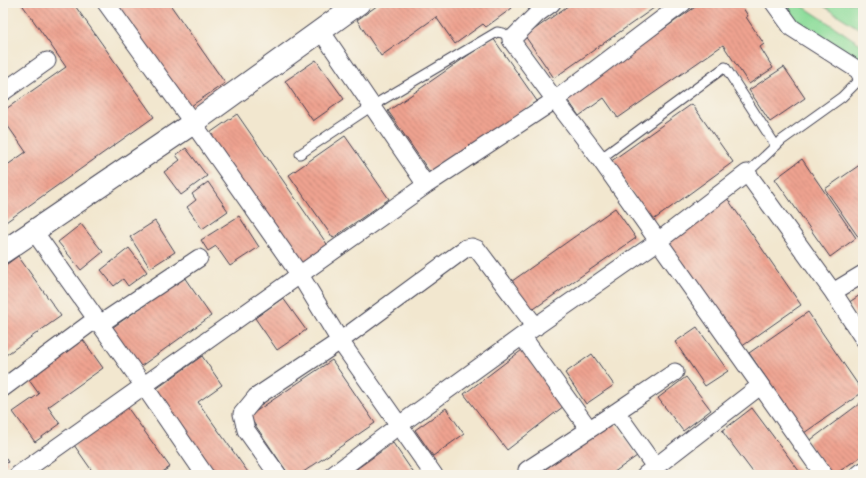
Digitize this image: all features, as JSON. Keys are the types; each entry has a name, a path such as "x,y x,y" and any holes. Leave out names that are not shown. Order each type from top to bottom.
{"street":[{"path":"106,3 300,275 340,341 398,426 434,475"},
{"path":"3,252 33,230 193,123 359,3"},
{"path":"552,3 533,8 512,40 600,159 657,242 824,475"},
{"path":"774,3 792,28 858,70 863,78"},
{"path":"18,475 426,185 555,100 676,5"},
{"path":"321,31 426,185"},
{"path":"3,92 47,61"},
{"path":"333,475 529,331 657,242 747,173 833,292 863,338"},
{"path":"33,230 144,386 205,475"},
{"path":"278,475 246,430 242,414 256,397 340,341 466,248 472,247 477,249 589,430"},
{"path":"3,388 98,321 199,258"},
{"path":"833,292 863,274"},
{"path":"527,470 675,372"},
{"path":"616,412 651,471 760,386"},
{"path":"858,475 863,472"}],"lane":[{"path":"300,154 372,106 497,32 503,33 512,40"},
{"path":"600,159 725,67 776,146"},
{"path":"747,173 776,146 842,97 863,78"}],"green space":[{"path":"785,3 798,3 862,45 863,66 803,31"},
{"path":"819,3 863,3 863,31 858,28"}],"building":[{"path":"21,3 73,3 154,117 3,224 3,168 26,152 3,119 3,111 66,67"},
{"path":"111,3 169,3 225,83 185,110"},
{"path":"381,3 509,3 512,8 486,27 483,24 455,44 436,17 381,56 357,20"},
{"path":"572,3 661,3 554,78 525,36"},
{"path":"697,3 740,3 748,16 746,17 764,44 760,47 773,68 749,84 723,45 618,118 604,98 579,116 566,97 698,5"},
{"path":"493,38 537,101 431,174 388,111"},
{"path":"316,60 344,99 313,121 285,81"},
{"path":"784,67 805,98 770,122 749,90"},
{"path":"692,104 733,162 652,221 610,162"},
{"path":"237,114 329,247 299,268 207,135"},
{"path":"345,136 389,199 333,238 289,175"},
{"path":"186,148 207,176 181,195 164,172 180,160 176,155"},
{"path":"802,159 856,238 830,257 775,179"},
{"path":"861,164 863,168 863,240 861,241 825,189"},
{"path":"208,182 228,211 202,229 187,207 196,200 192,194"},
{"path":"727,198 801,305 741,347 667,240"},
{"path":"615,208 636,238 528,313 508,284"},
{"path":"239,216 259,247 230,266 216,246 208,251 201,240"},
{"path":"155,221 175,252 150,268 130,237"},
{"path":"81,224 103,252 81,270 58,242"},
{"path":"129,248 147,272 128,286 123,279 114,286 101,270"},
{"path":"18,256 61,316 3,357 3,267"},
{"path":"184,277 211,316 137,369 109,330"},
{"path":"863,293 863,325 848,303"},
{"path":"283,298 306,330 277,350 255,318"},
{"path":"808,312 863,392 804,433 749,353"},
{"path":"697,327 728,371 705,386 675,342"},
{"path":"81,337 103,368 48,407 60,424 35,442 13,412 39,394 26,376"},
{"path":"522,350 564,406 507,450 464,394"},
{"path":"592,354 614,385 586,404 565,373"},
{"path":"202,356 222,385 198,402 250,475 211,475 152,392"},
{"path":"332,360 375,423 299,475 289,475 249,416"},
{"path":"686,377 711,410 683,431 658,398"},
{"path":"863,401 863,455 834,475 830,475 808,442"},
{"path":"127,407 170,467 158,475 95,475 74,445"},
{"path":"446,408 464,434 433,456 415,430"},
{"path":"752,408 802,475 755,475 722,431"},
{"path":"613,421 637,456 610,475 537,475"},
{"path":"393,443 415,475 348,475"},
{"path":"3,455 8,462 3,466"}]}
